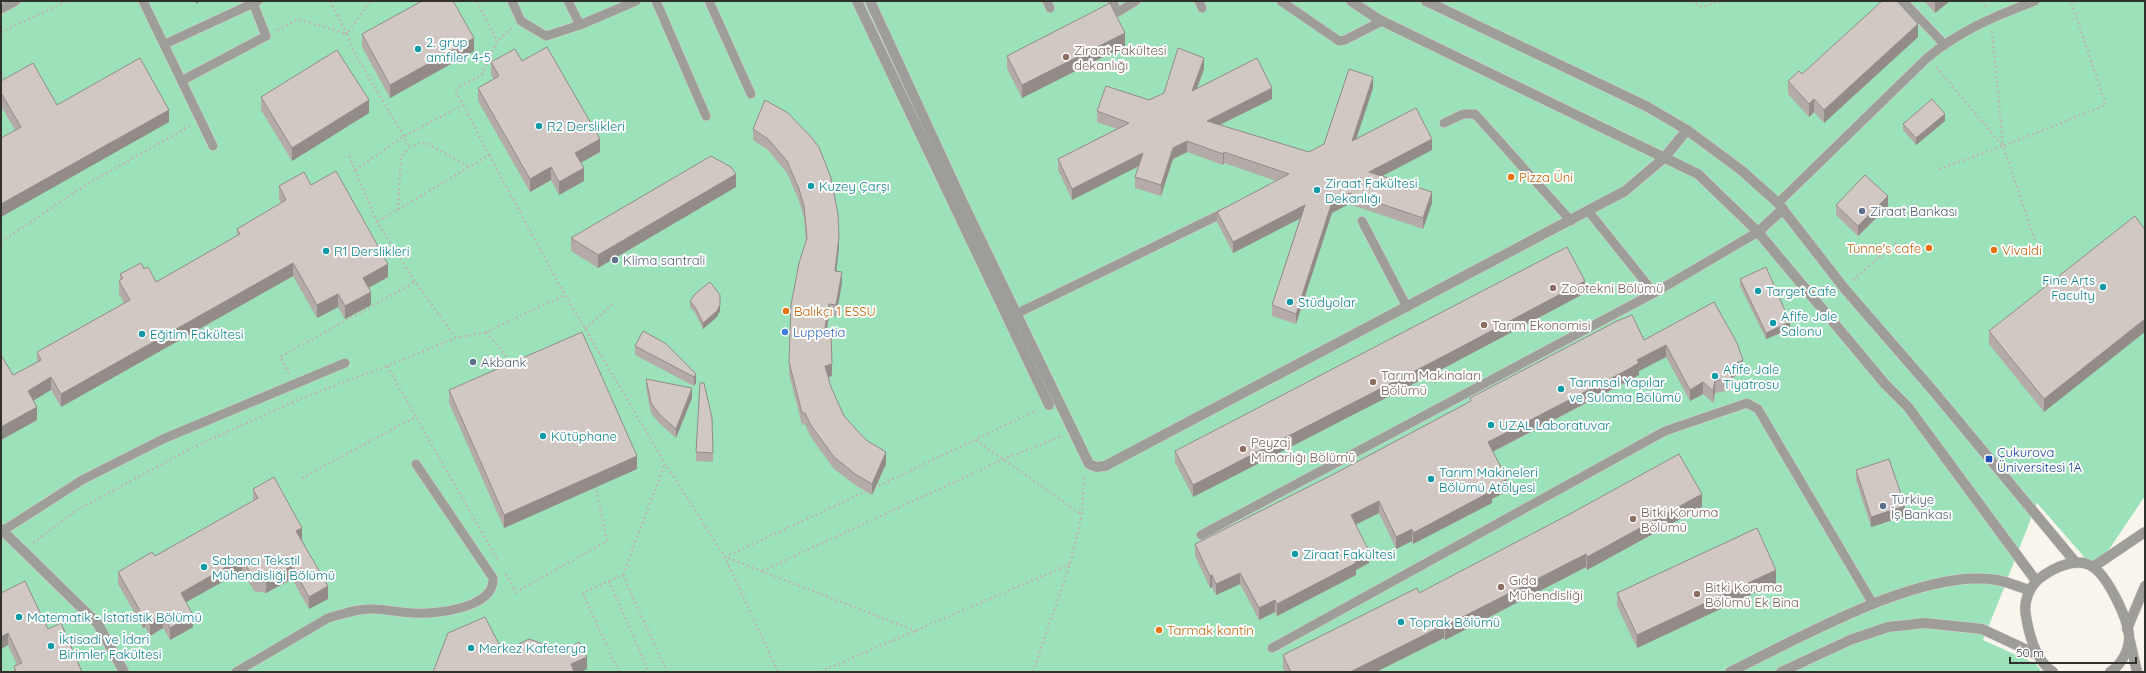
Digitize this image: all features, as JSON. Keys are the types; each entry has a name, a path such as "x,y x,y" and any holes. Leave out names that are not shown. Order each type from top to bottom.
{"street":[{"path":"857,1 1049,405"},
{"path":"870,1 1016,314 1089,464 1096,467 1105,466 1589,212 1625,191 1664,158 1687,130"},
{"path":"1351,1 1382,21 1698,174 1758,232 1885,384 1908,407 2036,581"},
{"path":"1426,1 1646,106 1687,130 1741,170 1780,206 1844,288 1935,393 2076,563"},
{"path":"1758,232 1780,206"},
{"path":"1,530 24,550 62,590 98,624 124,672"},
{"path":"2093,567 2145,532"},
{"path":"2053,672 2038,655 2028,631 2024,608 2029,590 2036,581 2049,571 2062,565 2076,563 2093,567 2112,592 2128,633 2137,672"},
{"path":"1730,672 1873,604 1924,587 1966,579 1997,580 2029,590"},
{"path":"2110,672 2119,665 2124,657 2128,647 2128,633 2145,586"},
{"path":"1781,672 1850,640 1888,627 1925,623 1982,629 2038,655"}],"lane":[{"path":"1,9 16,1"},
{"path":"143,1 183,80 213,146"},
{"path":"512,1 521,21 546,36 580,25 636,1"},
{"path":"568,1 580,25"},
{"path":"656,1 706,116"},
{"path":"709,1 751,94"},
{"path":"1112,1 1118,12 1136,1"},
{"path":"1281,1 1339,41 1346,40 1382,21"},
{"path":"1904,1 1944,44"},
{"path":"1780,206 1927,58 1944,44 1990,19 2035,1"},
{"path":"165,44 255,2 266,36 183,80"},
{"path":"1444,123 1463,114 1475,114 1571,221"},
{"path":"1589,212 1654,293"},
{"path":"1016,314 1223,213"},
{"path":"1362,221 1407,307"},
{"path":"1201,535 1654,293 1758,232"},
{"path":"1,530 82,480 164,439 345,362"},
{"path":"1272,648 1665,431 1747,403 1758,409 1873,604"},
{"path":"236,672 328,618 373,608 413,614 446,611 483,599 489,593 493,578 416,464"}],"path":[{"path":"1,32 67,1"},
{"path":"330,1 354,52 410,148"},
{"path":"346,34 370,1"},
{"path":"477,1 497,41"},
{"path":"1691,1 1702,7 1721,1"},
{"path":"1939,169 2004,146 2106,105 2072,1"},
{"path":"266,36 299,19 346,34"},
{"path":"1990,19 2004,146 2035,240"},
{"path":"521,21 497,41 482,75 455,89 565,295 665,463 725,557 778,672"},
{"path":"1927,58 2004,146"},
{"path":"1,72 7,84"},
{"path":"355,170 404,136 463,105"},
{"path":"1,242 89,182 201,120"},
{"path":"398,210 401,157 410,148 425,142 469,167"},
{"path":"377,222 489,155"},
{"path":"349,156 377,222 415,282 456,338"},
{"path":"1844,288 1898,241"},
{"path":"302,398 280,357 415,282"},
{"path":"24,550 75,511 196,446 302,398 456,338 486,332 565,295"},
{"path":"585,329 615,302"},
{"path":"486,332 514,367"},
{"path":"387,366 501,565"},
{"path":"725,557 1049,405"},
{"path":"302,478 417,416"},
{"path":"762,572 1004,459 1064,435"},
{"path":"976,440 1082,515"},
{"path":"665,463 623,575 667,672"},
{"path":"1033,672 1070,564 1082,515 1085,478"},
{"path":"505,572 516,592 606,541 596,488"},
{"path":"725,557 916,631"},
{"path":"820,672 1070,564"},
{"path":"619,672 583,593 623,575"},
{"path":"609,581 649,672"}],"green space":[{"path":"1,1 2145,1 2145,496 2110,548 2093,567 2037,503 2005,585 2006,588 2004,588 1983,640 2036,664 2042,672 1,672"}],"building":[{"name":"2. grup amfiler 4-5","path":"422,1 453,1 474,38 390,85 362,34"},
{"path":"1882,1 1897,1 1918,24 1824,110 1814,99 1809,104 1788,81 1799,71 1802,74"},
{"name":"Ziraat Fakültesi dekanlığı","path":"1110,3 1125,33 1022,85 1007,56"},
{"name":"R2 Derslikleri","path":"547,47 600,139 575,153 584,168 559,182 551,167 530,179 478,88 499,76 491,62 515,49 522,61"},
{"path":"1178,48 1204,58 1192,91 1257,58 1272,88 1207,121 1309,152 1324,144 1349,69 1373,77 1352,141 1416,108 1432,139 1369,172 1432,192 1423,218 1349,193 1332,202 1296,314 1272,305 1305,205 1233,242 1217,212 1289,174 1224,152 1223,154 1187,141 1173,148 1161,185 1135,177 1143,153 1072,189 1058,159 1129,123 1097,111 1106,86 1149,100 1164,93"},
{"path":"337,50 369,100 292,148 261,97"},
{"path":"140,58 169,110 1,204 1,138 21,127 1,93 1,81 33,63 57,105"},
{"path":"1932,99 1945,114 1916,138 1903,124"},
{"path":"765,100 788,113 811,137 819,147 831,178 838,214 839,236 835,271 842,272 836,305 829,304 824,334 831,334 832,364 825,366 831,387 844,416 866,440 886,452 872,484 855,474 834,457 810,424 805,413 802,413 789,362 791,305 799,263 807,238 804,206 799,189 787,161 768,139 753,129"},
{"path":"711,156 731,167 736,174 598,255 571,238"},
{"path":"336,171 388,264 363,278 371,292 345,306 338,294 317,305 293,263 61,394 51,377 28,391 37,407 1,427 1,355 13,375 41,360 37,352 130,300 119,281 123,278 120,274 141,263 144,269 148,267 156,282 240,234 237,229 286,200 279,186 304,172 311,185"},
{"name":"Ziraat Bankası","path":"1865,175 1888,196 1858,226 1836,205"},
{"name":"Fine Arts Faculty","path":"2135,216 2145,230 2145,319 2044,399 1989,331"},
{"path":"1567,247 1585,281 1444,356 1193,485 1175,451"},
{"path":"1766,267 1790,322 1766,333 1740,279"},
{"path":"710,282 720,295 720,305 717,311 703,323 695,307 690,301 695,294"},
{"path":"1714,302 1737,343 1743,360 1730,367 1732,378 1715,381 1713,391 1703,382 1690,390 1666,345 1637,360 1639,363 1627,370 1488,442 1507,479 1491,488 1492,491 1413,533 1412,529 1396,537 1379,501 1351,515 1369,551 1354,559 1356,563 1277,604 1275,600 1259,608 1240,573 1216,584 1212,575 1210,576 1195,544 1334,474 1471,401 1470,398 1617,321 1632,315 1644,340"},
{"path":"643,331 665,343 696,374 694,377 635,346"},
{"name":"Kütüphane","path":"582,332 637,456 504,515 449,390"},
{"path":"646,379 692,388 676,429 659,414 651,403"},
{"path":"700,383 704,383 712,418 713,453 696,452"},
{"path":"1679,454 1702,494 1587,557 1586,554 1445,626 1444,625 1350,672 1291,672 1283,655 1417,588 1419,593 1568,515"},
{"name":"Türkiye İş Bankası","path":"1889,459 1905,506 1871,517 1856,470"},
{"name":"Sabancı Tekstil Mühendisliği Bölümü","path":"274,477 302,528 296,531 328,586 309,597 292,566 266,581 254,579 242,558 181,593 193,615 170,628 163,615 150,623 145,615 143,616 118,572 152,552 155,556 258,498 253,489"},
{"name":"Bitki Koruma Bölümü Ek Bina","path":"1757,528 1776,570 1637,635 1617,593"},
{"path":"25,581 48,629 61,623 82,672 16,672 14,666 22,663 8,633 1,637 1,593"},
{"name":"Merkez Kafeterya","path":"485,617 503,652 529,639 563,651 579,642 587,657 571,664 574,672 433,672 448,633"}],"place":[{"name":"2. grup amfiler 4-5","path":"418,49"},
{"name":"Ziraat Fakültesi dekanlığı","path":"1066,57"},
{"name":"R2 Derslikleri","path":"539,126"},
{"name":"Pizza Üni","path":"1511,177"},
{"name":"Kuzey Çarşı","path":"811,186"},
{"name":"Ziraat Fakültesi Dekanlığı","path":"1317,190"},
{"name":"Ziraat Bankası","path":"1862,211"},
{"name":"Tunne's cafe","path":"1929,248"},
{"name":"Vivaldi","path":"1994,250"},
{"name":"R1 Derslikleri","path":"326,251"},
{"name":"Klima santrali","path":"615,260"},
{"name":"Fine Arts Faculty","path":"2103,287"},
{"name":"Zootekni Bölümü","path":"1553,288"},
{"name":"Target Cafe","path":"1758,291"},
{"name":"Stüdyolar","path":"1290,302"},
{"name":"Balıkçı 1 ESSU","path":"786,311"},
{"name":"Afife Jale Salonu","path":"1773,323"},
{"name":"Tarım Ekonomisi","path":"1484,325"},
{"name":"Luppetia","path":"785,332"},
{"name":"Eğitim Fakültesi","path":"142,334"},
{"name":"Akbank","path":"473,362"},
{"name":"Afife Jale Tiyatrosu","path":"1715,376"},
{"name":"Tarım Makinaları Bölümü","path":"1373,382"},
{"name":"Tarımsal Yapılar ve Sulama Bölümü","path":"1561,389"},
{"name":"UZAL Laboratuvar","path":"1491,425"},
{"name":"Kütüphane","path":"543,436"},
{"name":"Peyzaj Mimarlığı Bölümü","path":"1243,449"},
{"name":"Çukurova Üni̇versi̇tesi̇ 1A","path":"1989,459"},
{"name":"Tarım Makineleri Bölümü Atölyesi","path":"1431,479"},
{"name":"Türkiye İş Bankası","path":"1883,506"},
{"name":"Bitki Koruma Bölümü","path":"1633,519"},
{"name":"Ziraat Fakültesi","path":"1295,554"},
{"name":"Sabancı Tekstil Mühendisliği Bölümü","path":"204,567"},
{"name":"Gıda Mühendisliği","path":"1501,587"},
{"name":"Bitki Koruma Bölümü Ek Bina","path":"1697,594"},
{"name":"Matematik - İstatistik Bölümü","path":"19,617"},
{"name":"Toprak Bölümü","path":"1401,622"},
{"name":"Tarmak kantin","path":"1159,630"},
{"name":"İktisadi ve İdari Birimler Fakültesi","path":"51,646"},
{"name":"Merkez Kafeterya","path":"471,648"}]}
